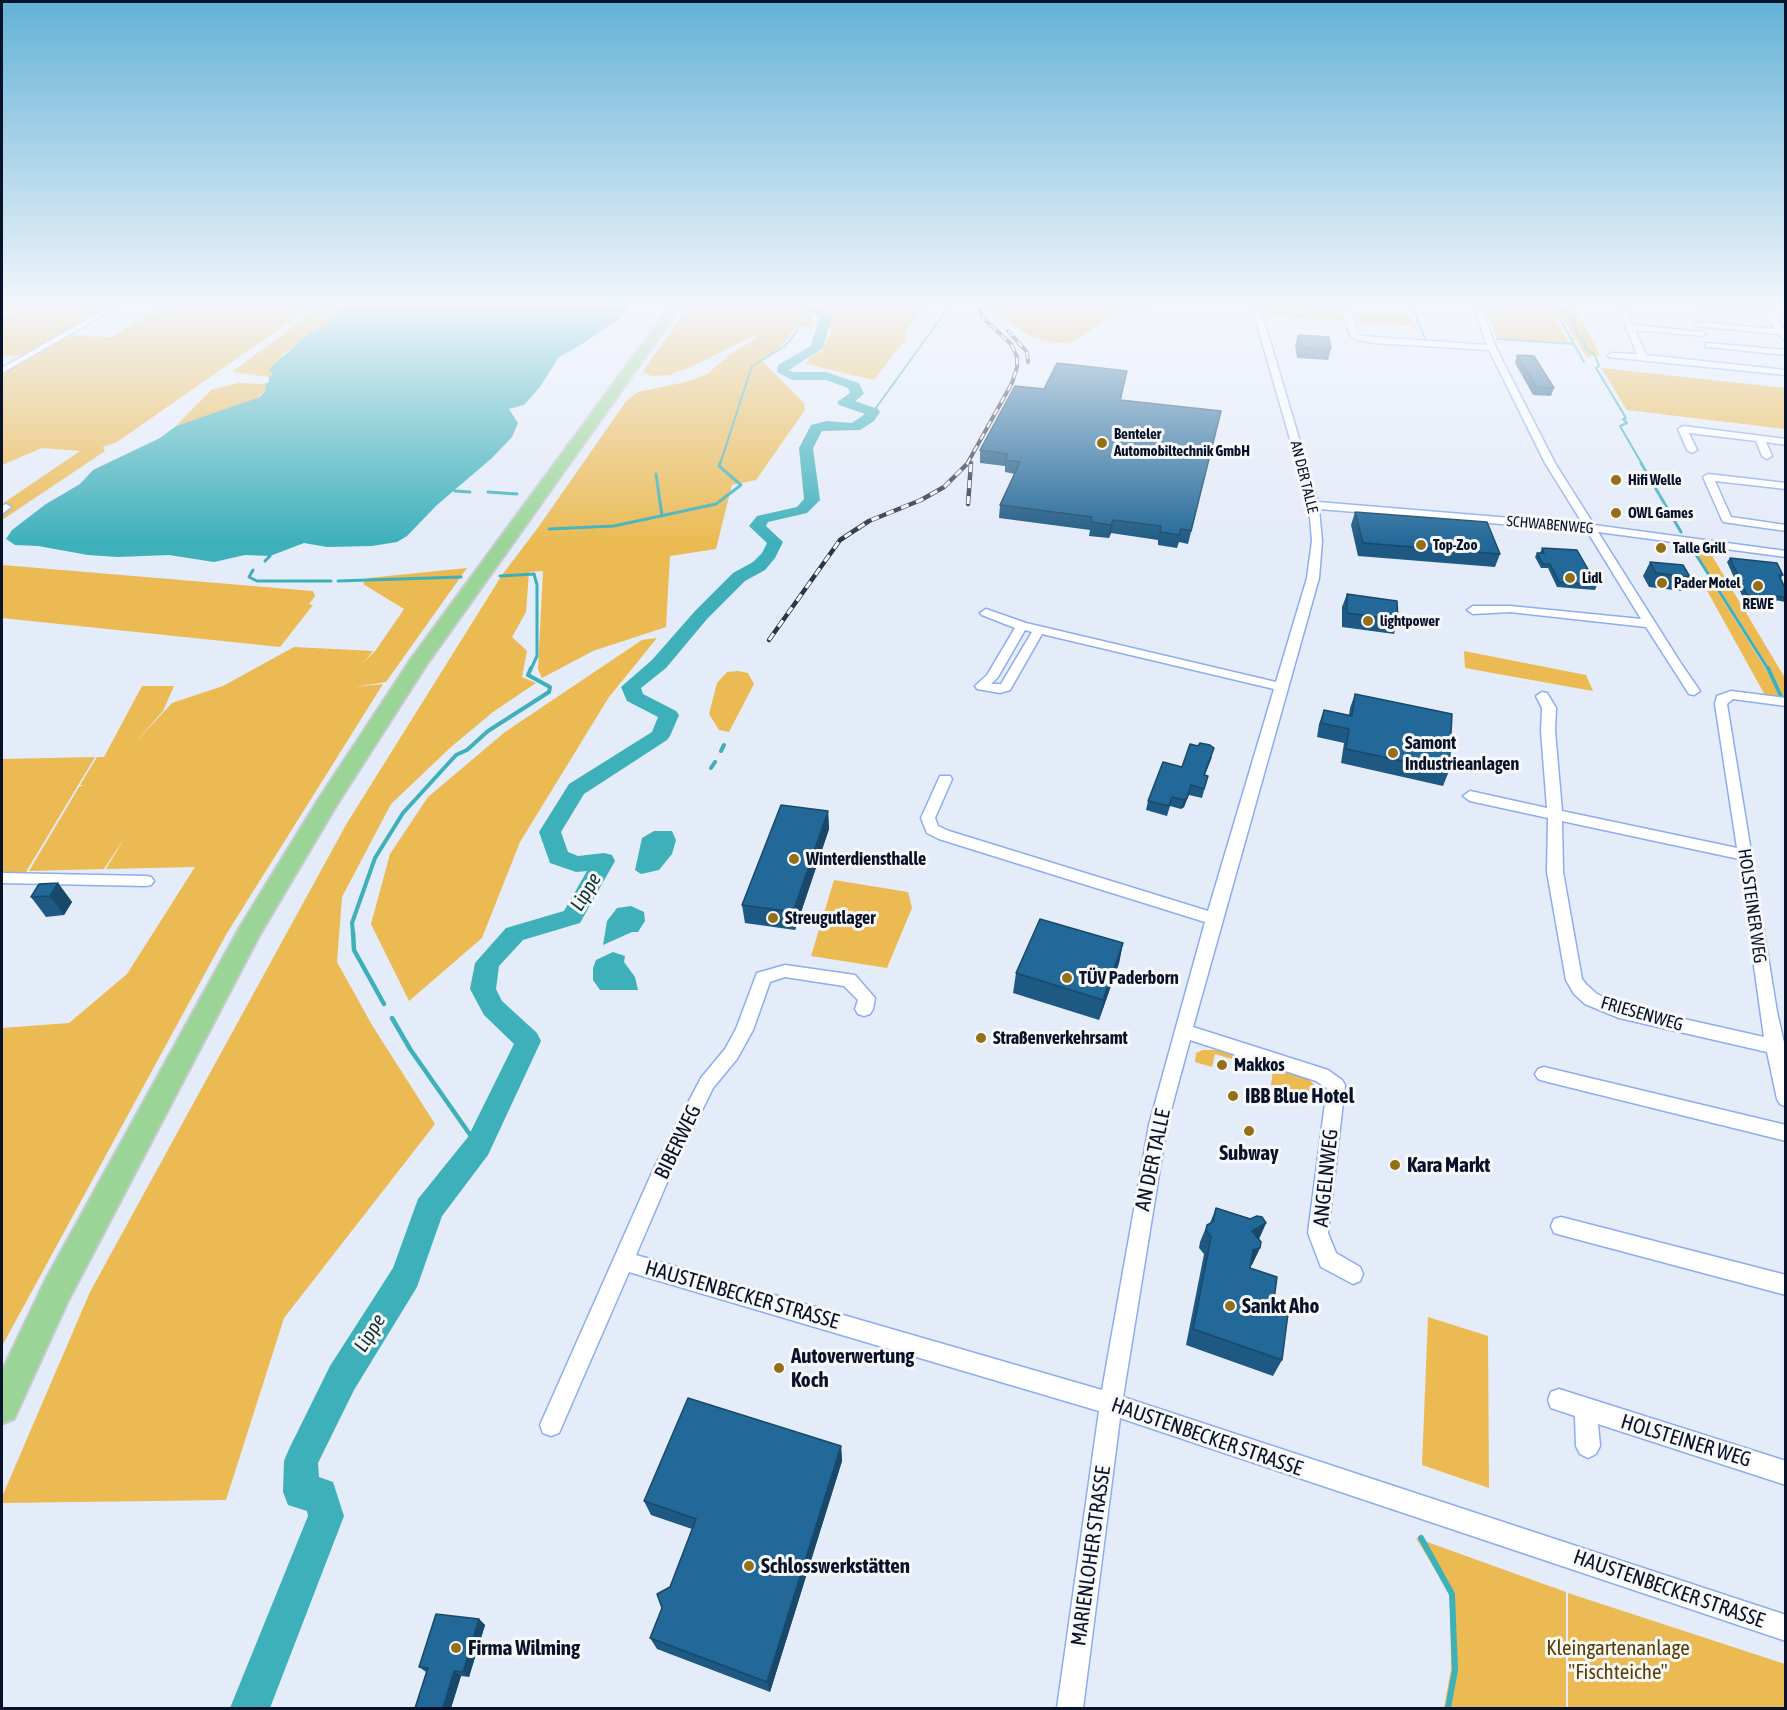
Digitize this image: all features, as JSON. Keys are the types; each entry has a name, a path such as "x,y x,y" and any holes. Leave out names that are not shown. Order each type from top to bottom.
{"highway":[{"path":"2,1407 57,1290 238,954 320,814 418,663 619,384"}],"street":[{"name":"AN DER TALLE","path":"1112,1404 1158,1125 1214,919 1313,578 1317,541 1314,505 1278,384"},
{"path":"1510,384 1550,463 1694,691"},
{"path":"1692,450 1683,429 1785,442"},
{"path":"1760,439 1767,456"},
{"path":"1785,486 1708,477 1727,520 1785,528"},
{"name":"SCHWABENWEG","path":"1314,505 1591,528 1785,554"},
{"path":"1473,610 1510,609 1650,624"},
{"path":"986,614 1022,626 1281,687"},
{"path":"1022,626 987,687 1006,687 1039,630"},
{"name":"FRIESENWEG","path":"1542,696 1549,708 1548,730 1555,815 1555,872 1574,980 1591,999 1619,1011 1776,1047"},
{"name":"HOLSTEINER WEG","path":"1781,701 1731,696 1722,699 1722,712 1766,1001 1785,1099"},
{"path":"945,779 928,818 932,830 1214,919"},
{"path":"1470,796 1745,855"},
{"path":"2,878 146,881"},
{"name":"BIBERWEG","path":"551,1425 664,1168 707,1083 731,1054 744,1030 763,978 785,971 849,980 867,998 864,1009"},
{"name":"ANGELNWEG","path":"1183,1031 1322,1075 1336,1085 1318,1233 1328,1260 1353,1274"},
{"path":"1544,1074 1785,1133"},
{"path":"1561,1226 1785,1285"},
{"name":"HAUSTENBECKER STRASSE","path":"624,1261 1112,1404 1785,1628"},
{"name":"HOLSTEINER WEG","path":"1559,1400 1586,1411 1785,1473"},
{"name":"MARIENLOHER STRASSE","path":"1070,1708 1112,1404"},
{"path":"1586,1411 1588,1446"}],"green space":[{"path":"2,384 201,384 117,442 103,447 105,451 2,520 2,504 80,451 42,448 2,465"},
{"path":"234,384 259,384 265,384 266,390 256,399 176,426 211,390"},
{"path":"677,384 785,384 804,403 805,410 756,480 732,485 716,549 670,556 666,627 593,651 542,678 538,669 543,571 529,572 526,612 512,637 527,651 522,677 536,683 493,712 451,747 391,804 342,897 337,962 372,1025 435,1124 284,1318 226,1500 2,1503 2,1497 90,1292 347,823 502,575 627,400 638,392"},
{"path":"1611,384 1746,384 1785,388 1785,429 1627,410"},
{"path":"1691,544 1708,549 1785,678 1785,700 1774,676"},
{"path":"2,565 313,591 315,596 309,604 313,605 280,647 2,618"},
{"path":"467,568 386,682 354,687 383,684 227,933 2,1346 2,1028 69,1023 127,974 195,867 106,869 125,837 104,869 29,871 79,787 83,785 80,785 97,757 104,757 142,686 174,686 163,711 132,746 172,703 223,686 294,647 373,651 363,663 376,650 404,609 363,584 368,578"},
{"path":"1700,578 1710,580 1770,676 1781,699 1766,697"},
{"path":"657,638 609,697 520,842 482,938 409,1001 371,924 390,854 428,797 505,732 642,640"},
{"path":"1464,651 1586,675 1593,691 1465,668"},
{"path":"727,672 748,673 754,684 729,732 719,730 709,714 717,683"},
{"path":"95,757 26,872 2,872 2,759"},
{"path":"834,880 908,892 912,908 887,968 811,956"},
{"path":"1203,1050 1241,1055 1241,1058 1236,1057 1235,1060 1215,1054 1212,1067 1195,1062 1196,1053"},
{"path":"1246,1057 1305,1075 1316,1087 1323,1101 1271,1085 1273,1070 1252,1064 1246,1060"},
{"path":"1428,1317 1488,1336 1489,1488 1422,1465"},
{"path":"1416,1538 1566,1592 1566,1708 1444,1708 1451,1669 1450,1594"},
{"name":"Kleingartenanlage \"Fischteiche\"","path":"1568,1593 1785,1664 1785,1708 1568,1708"}],"water":[{"path":"265,384 542,384 524,405 509,409 518,423 512,437 492,458 437,505 407,536 397,542 372,546 327,547 304,543 270,556 245,555 214,562 169,555 118,557 88,555 38,546 15,545 6,539 12,530 46,504 80,484 93,470 160,438 176,426 260,397 266,390"},
{"path":"654,831 672,831 676,840 672,854 659,870 641,874 635,870 642,838"},
{"path":"631,906 644,912 645,921 638,932 632,932 603,945 607,921 617,908"},
{"path":"613,952 625,956 624,962 635,977 638,990 600,990 593,980 596,960"}],"building":[{"name":"Benteler Automobiltechnik GmbH","path":"1047,384 1124,384 1120,400 1221,411 1191,531 1181,529 1179,535 1160,532 1161,526 1113,520 1111,525 1091,522 1092,517 1000,505 1020,462 1005,460 1008,454 980,450 1015,386 1044,389"},
{"path":"1534,384 1551,384 1554,388 1536,387"},
{"path":"1355,512 1487,522 1500,554 1363,543"},
{"name":"Lidl","path":"1542,548 1577,550 1597,585 1559,582 1550,564 1543,564 1537,553 1544,553"},
{"name":"REWE","path":"1730,558 1777,563 1783,575 1779,575 1785,588 1785,597 1777,596 1777,600 1747,595"},
{"path":"1650,562 1683,565 1690,577 1656,573"},
{"path":"1347,594 1397,601 1398,620 1347,613"},
{"name":"Samont Industrieanlagen","path":"1355,694 1452,714 1449,771 1346,749 1349,729 1321,723 1324,710 1352,716"},
{"path":"1200,743 1214,748 1204,775 1208,776 1204,789 1191,785 1187,798 1184,800 1172,797 1169,806 1148,801 1163,762 1182,767 1190,744 1198,746"},
{"path":"781,805 828,811 793,912 742,905"},
{"path":"58,883 50,896 31,897 39,884"},
{"name":"TÜV Paderborn","path":"1040,919 1123,943 1103,1000 1016,973"},
{"name":"Sankt Aho","path":"1216,1208 1250,1219 1257,1216 1262,1217 1266,1223 1252,1231 1261,1242 1260,1248 1253,1250 1250,1268 1277,1277 1274,1300 1289,1306 1282,1360 1193,1329 1211,1237 1206,1230 1207,1225 1213,1222"},
{"name":"Schlosswerkstätten","path":"688,1398 841,1446 767,1682 650,1638 662,1608 657,1594 670,1587 696,1519 644,1501"},
{"name":"Firma Wilming","path":"436,1614 479,1619 463,1672 454,1671 443,1708 415,1708 428,1668 419,1667"}],"waterway":[{"path":"720,464 746,384"},
{"name":"Lippe","path":"250,1708 326,1516 320,1495 301,1492 301,1461 342,1378 406,1276 429,1209 478,1146 528,1041 493,1008 483,989 487,963 515,934 572,917 604,861 576,864 558,857 550,832 576,789 660,736 669,715 634,697 631,687 659,664 701,615 739,577 759,566 769,555 775,542 757,526 763,519 802,510 812,500 806,448 816,428 827,425 855,427 869,418 873,412 844,402 857,394 854,386 849,384"},
{"path":"873,412 893,384"},
{"path":"1605,384 1626,418 1623,419 1627,423 1620,426 1642,464"},
{"path":"662,516 716,504 741,485 719,466 720,463"},
{"path":"1641,463 1681,532"},
{"path":"656,474 662,516"},
{"path":"455,491 470,492"},
{"path":"488,492 517,494"},
{"path":"549,529 614,526 662,516"},
{"path":"1690,545 1768,669"},
{"path":"265,561 270,556"},
{"path":"253,570 249,577 257,581 331,581"},
{"path":"500,576 534,574 537,585 537,656 531,669"},
{"path":"338,581 461,577"},
{"path":"353,933 352,923 375,858 403,813 456,755 467,750 488,731 549,692 550,687 528,675 531,668"},
{"path":"1768,668 1786,707"},
{"path":"721,751 724,745"},
{"path":"711,768 715,762"},
{"path":"353,932 354,950 384,1004"},
{"path":"392,1018 410,1049 478,1146"},
{"path":"1421,1538 1452,1594 1455,1670 1448,1708"}],"railway":[{"path":"967,464 1012,384"},
{"path":"968,504 971,463"},
{"path":"769,640 840,540 869,521 921,500 944,487 967,464"}],"place":[{"name":"Benteler Automobiltechnik GmbH","path":"1102,443"},
{"name":"Hifi Welle","path":"1616,480"},
{"name":"OWL Games","path":"1616,513"},
{"name":"Top-Zoo","path":"1421,545"},
{"name":"Talle Grill","path":"1661,548"},
{"name":"Lidl","path":"1570,578"},
{"name":"Pader Motel","path":"1662,583"},
{"name":"REWE","path":"1758,586"},
{"name":"lightpower","path":"1368,621"},
{"name":"Samont Industrieanlagen","path":"1393,753"},
{"name":"Winterdiensthalle","path":"794,859"},
{"name":"Streugutlager","path":"773,918"},
{"name":"TÜV Paderborn","path":"1067,978"},
{"name":"Straßenverkehrsamt","path":"981,1038"},
{"name":"Makkos","path":"1222,1065"},
{"name":"IBB Blue Hotel","path":"1233,1096"},
{"name":"Subway","path":"1249,1131"},
{"name":"Kara Markt","path":"1395,1165"},
{"name":"Sankt Aho","path":"1230,1306"},
{"name":"Autoverwertung Koch","path":"779,1368"},
{"name":"Schlosswerkstätten","path":"749,1566"},
{"name":"Firma Wilming","path":"456,1648"}]}
